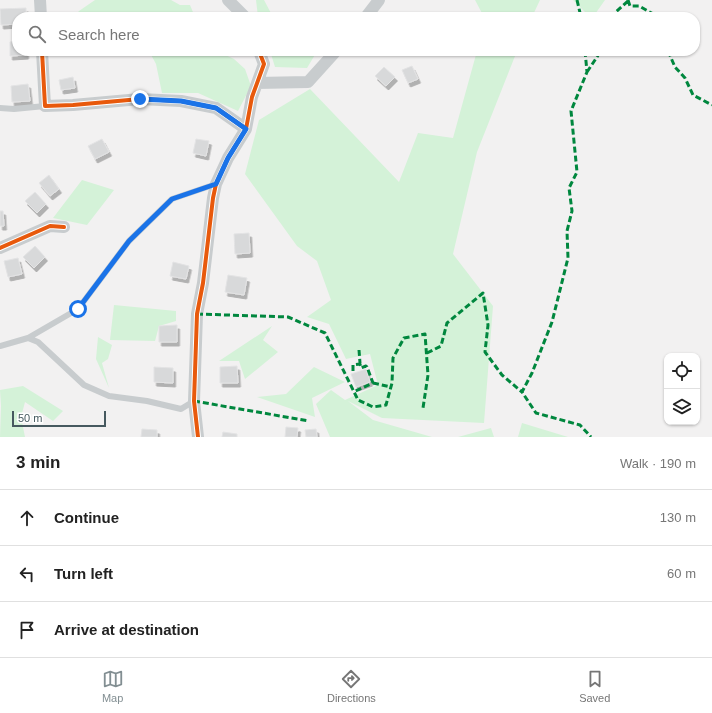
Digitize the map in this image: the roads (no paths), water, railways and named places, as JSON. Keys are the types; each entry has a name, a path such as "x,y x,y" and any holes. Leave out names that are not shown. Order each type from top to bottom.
{"street":[{"path":"40,0 41,12"},
{"path":"228,0 240,12"},
{"path":"370,12 379,0"},
{"path":"42,56 45,106 140,99 181,101 216,108 246,129"},
{"path":"198,437 194,401 197,314 203,283 216,184 228,158 246,129 252,97 264,64 261,56"},
{"path":"257,83 308,82 331,56"},
{"path":"0,248 50,226 64,227"}],"lane":[{"path":"0,108 14,109 45,106"},
{"path":"0,346 28,338 78,309 129,241 172,199 216,184"},
{"path":"28,338 38,342 84,385 109,396 147,401 181,409 194,401"}]}
